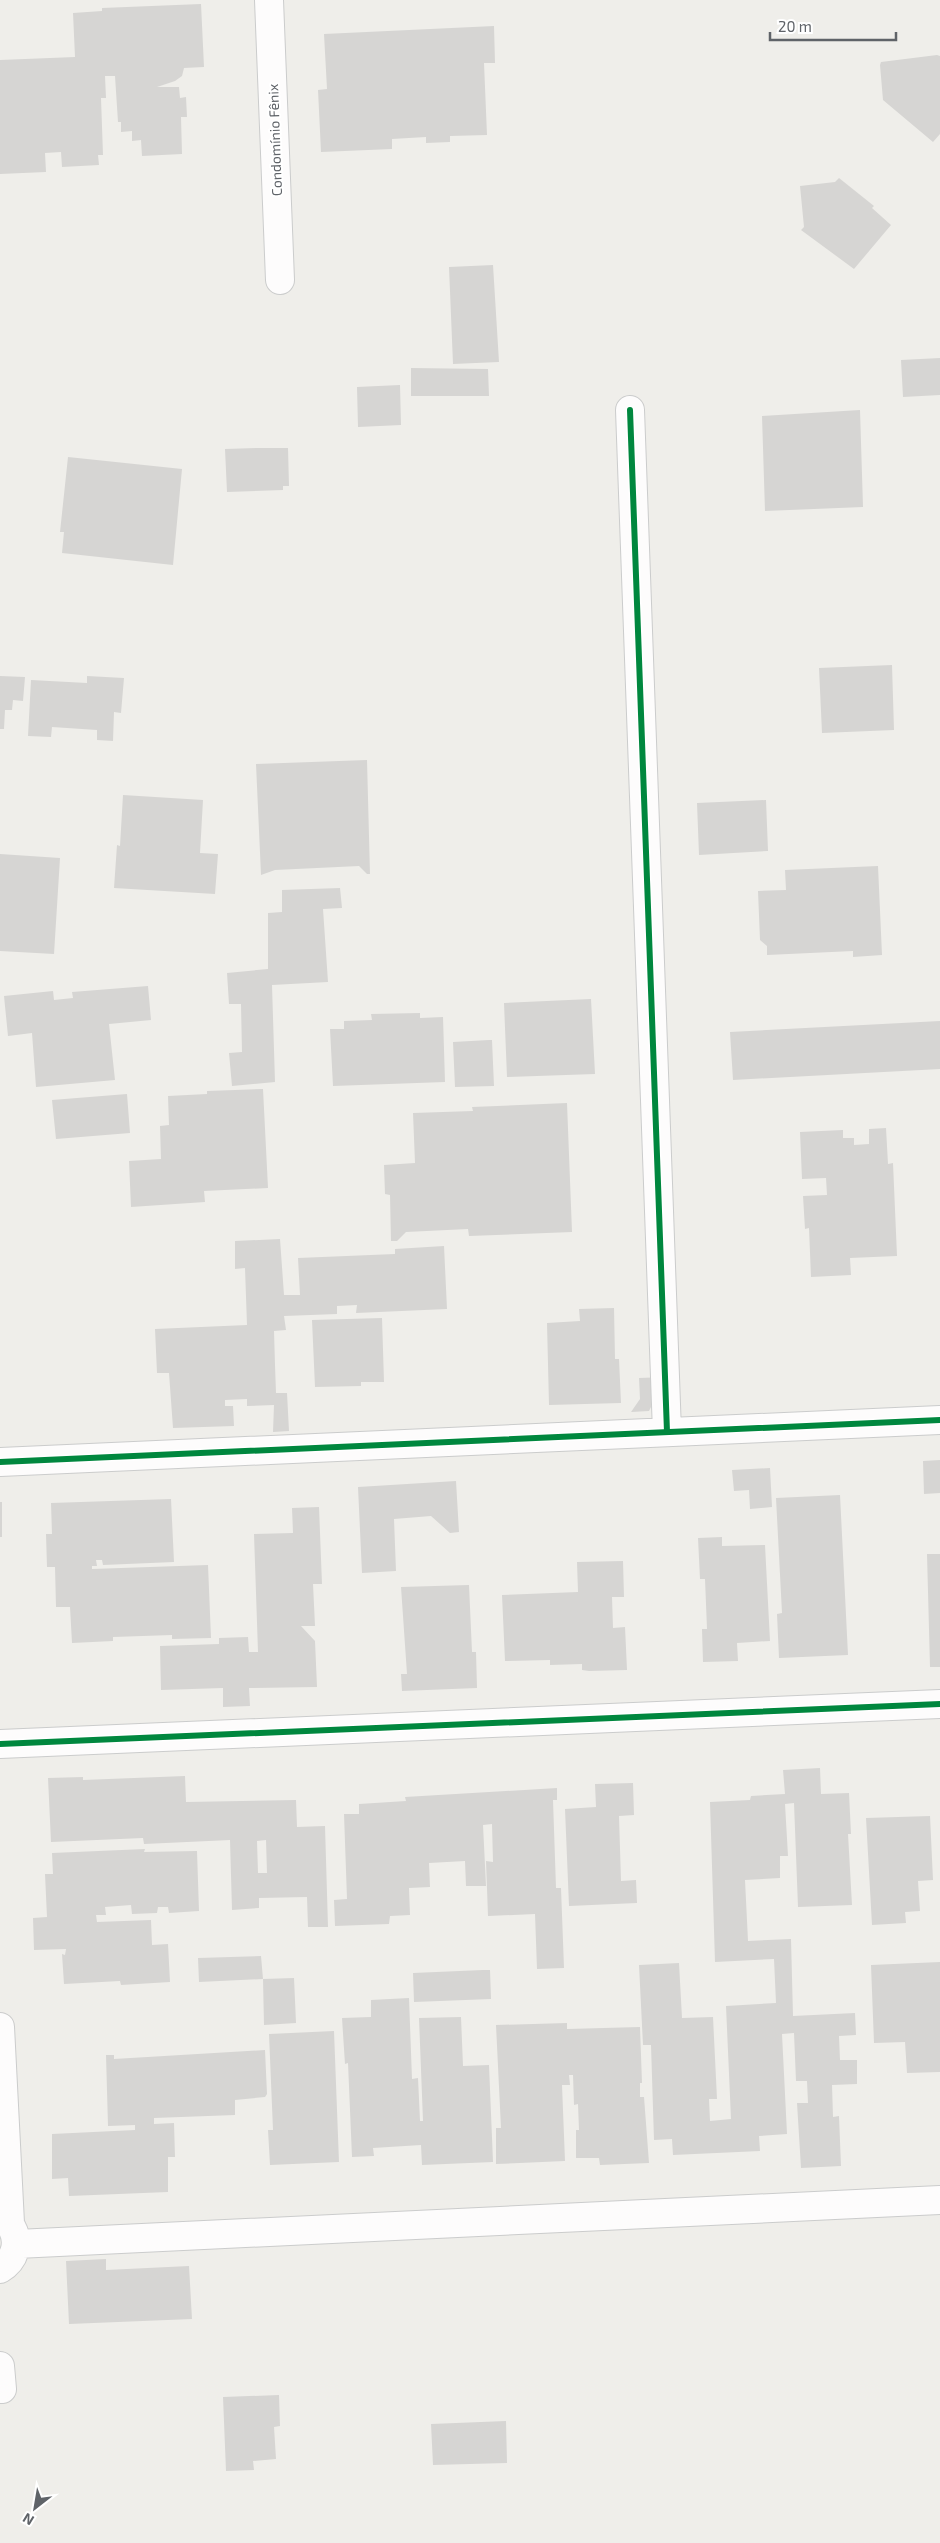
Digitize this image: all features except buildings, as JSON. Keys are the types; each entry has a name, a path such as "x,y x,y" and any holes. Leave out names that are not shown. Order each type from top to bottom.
{"street":[{"name":"Condomínio Fênix","path":"269,0 280,280"},
{"path":"630,410 667,1432"},
{"path":"0,1462 940,1420"},
{"path":"0,1744 940,1704"},
{"path":"0,2027 9,2228 9,2263 0,2269"},
{"path":"9,2228 940,2200"}],"cycle path":[{"path":"630,410 667,1432"},
{"path":"0,1462 940,1420"},
{"path":"0,1744 940,1704"}]}
